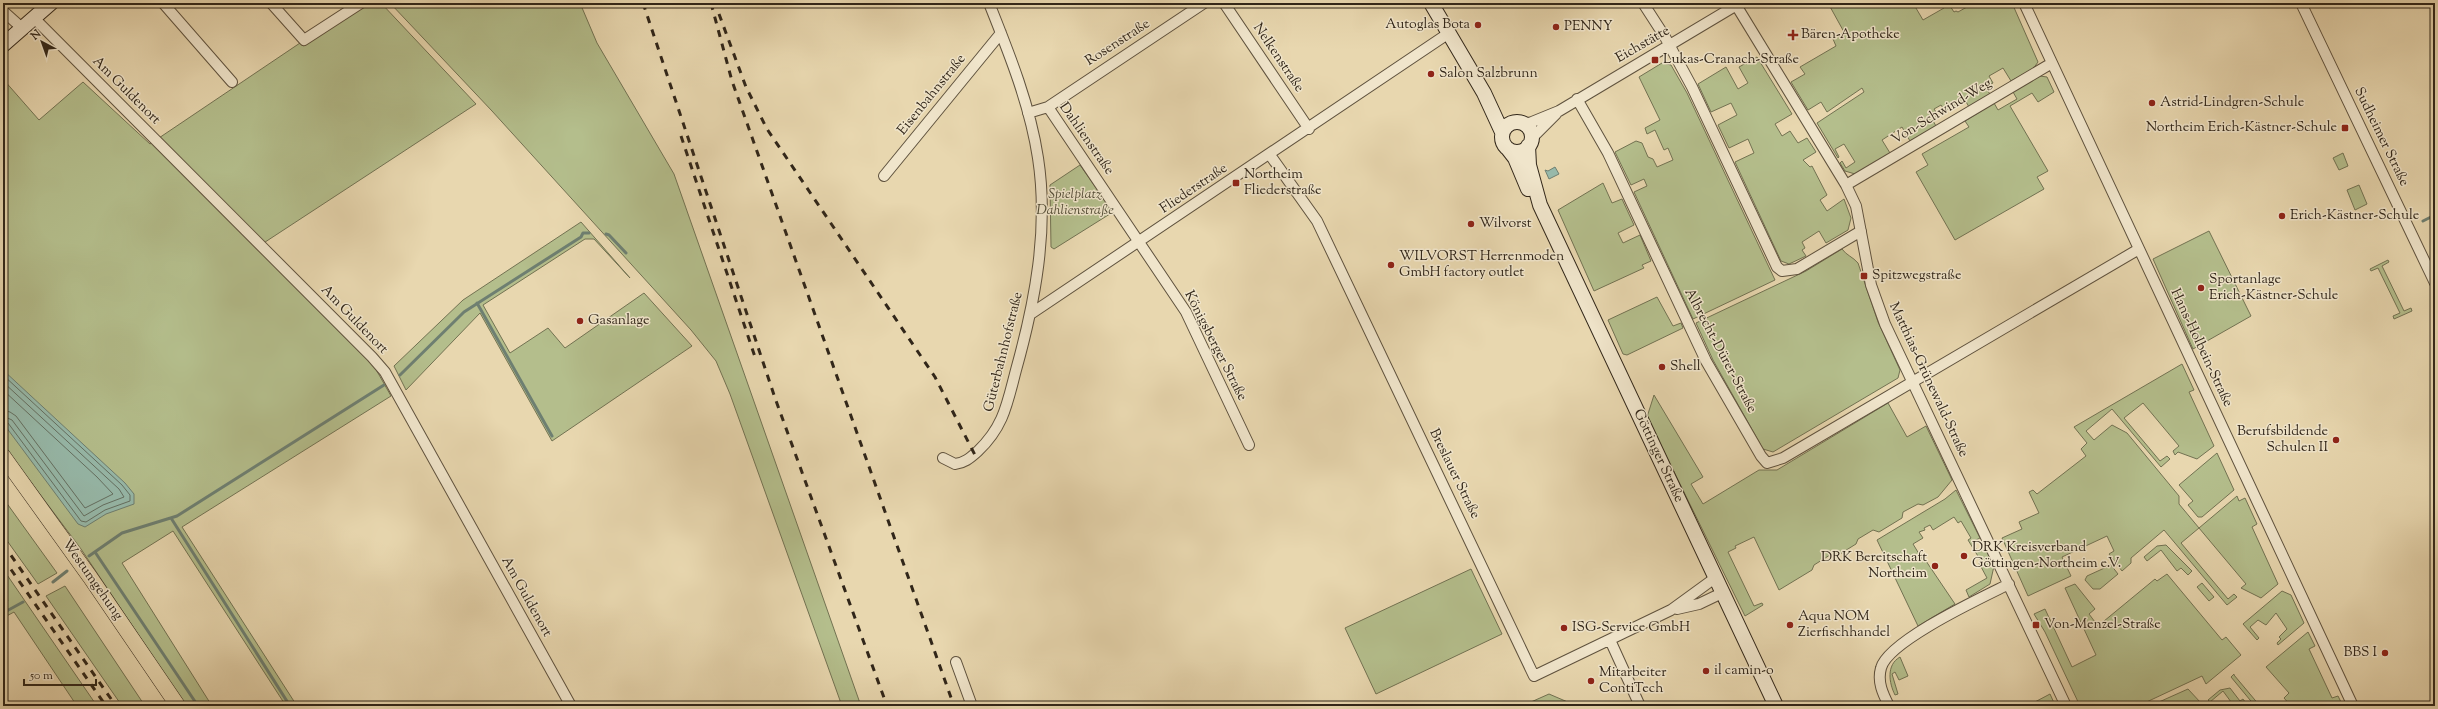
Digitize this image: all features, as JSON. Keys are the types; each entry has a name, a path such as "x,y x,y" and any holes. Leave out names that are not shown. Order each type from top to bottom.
{"main road":[{"path":"3,45 51,3"},
{"name":"Göttinger Straße","path":"1431,3 1484,93 1502,132 1503,143 1515,158 1527,187 1540,205"},
{"name":"Göttinger Straße","path":"1484,93 1519,123 1529,128 1529,165 1540,205 1776,706"},
{"path":"1502,132 1507,126 1519,123"},
{"path":"1508,149 1519,152 1530,143"},
{"name":"Westumgehung","path":"3,456 90,577 178,706"}],"street":[{"path":"163,3 232,82"},
{"path":"271,3 304,40 361,3"},
{"name":"Güterbahnhofstraße","path":"943,458 955,464 966,461 997,430 1004,414 1032,313 1040,247 1041,183 1038,158 1028,112 989,3"},
{"name":"Rosenstraße","path":"1048,107 1194,6 1204,3"},
{"name":"Nelkenstraße","path":"1224,3 1309,129"},
{"path":"1643,3 1692,87 1778,267 1782,271 1797,269 1861,231"},
{"name":"Hans-Holbein-Straße","path":"2024,3 2353,706"},
{"name":"Sudheimer Straße","path":"2301,3 2435,283"},
{"name":"Eichstätte","path":"1530,143 1560,111 1577,99 1738,4"},
{"name":"Matthias-Grünewald-Straße","path":"1738,4 1846,185 1856,206 1865,256 1876,301 2066,706"},
{"path":"3,11 22,28"},
{"name":"Am Guldenort","path":"34,18 367,351 384,372 571,706"},
{"name":"Eisenbahnstraße","path":"884,176 1001,33"},
{"name":"Fliederstraße","path":"1032,313 1309,129 1449,33"},
{"name":"Von-Schwind-Weg","path":"1846,185 2052,63"},
{"name":"Albrecht-Dürer-Straße","path":"1577,99 1608,153 1706,361 1764,460 1771,463 1779,460 1913,381"},
{"name":"Dahlienstraße","path":"1028,112 1048,107 1140,242"},
{"name":"Eichstätte","path":"1519,123 1532,122 1560,111"},
{"name":"Breslauer Straße","path":"1270,155 1317,221 1534,676 1671,610 1715,578"},
{"name":"Königsberger Straße","path":"1140,242 1186,312 1249,445"},
{"path":"1913,381 2139,248"},
{"path":"1889,706 1879,680 1880,668 1891,652 1912,637 2009,584"},
{"name":"Breslauer Straße","path":"1671,610 1699,604 1722,593"},
{"path":"1610,640 1640,706"},
{"path":"956,662 972,706"}],"green space":[{"path":"368,3 381,3 476,104 256,248 374,366 391,396 182,527 297,706 286,706 173,531 122,563 212,706 186,706 81,549 3,445 3,79 39,120 83,82 150,144 300,43 303,46"},
{"path":"390,3 437,6 454,3 455,5 460,3 580,3 597,43 674,174 861,706 842,706 730,394 716,361 691,330 492,111"},
{"path":"1828,3 1913,3 1923,20 1944,8 1941,3 1948,3 1954,12 1958,12 1974,3 2012,3 2038,62 2033,69 2011,81 2003,68 1989,76 1993,83 1985,87 1990,94 1969,107 1965,100 1945,111 1941,105 1934,109 1938,115 1932,119 1936,126 1910,141 1902,127 1882,140 1890,153 1855,174 1845,171 1840,163 1842,161 1846,168 1855,162 1844,144 1835,149 1839,157 1838,158 1817,123 1864,92 1862,88 1827,112 1821,102 1808,110 1791,82 1805,74 1800,67 1836,46 1833,39 1844,32"},
{"path":"1757,57 1792,114 1775,124 1782,136 1790,131 1798,143 1807,138 1816,152 1803,160 1810,167 1812,166 1827,195 1820,200 1827,211 1844,199 1851,218 1848,230 1826,243 1819,231 1802,242 1805,248 1802,250 1806,256 1789,264 1781,261 1735,162 1754,153 1748,139 1729,148 1718,125 1737,115 1731,103 1711,112 1698,84 1726,67 1738,89 1748,83 1739,67"},
{"path":"1662,63 1671,65 1687,93 1775,280 1693,319 1634,192 1647,186 1644,179 1631,185 1615,152 1636,141 1642,143 1648,157 1653,159 1657,167 1673,160 1668,148 1664,150 1655,130 1647,134 1645,128 1660,120 1639,77"},
{"path":"2040,76 2047,77 2054,92 2038,102 2032,93 2010,106 2048,171 2037,177 2044,189 1955,240 1916,172 1928,165 1922,154 1969,127 1965,121 1994,103 1998,110 2017,99 2013,92"},
{"path":"2343,153 2348,166 2339,170 2333,158"},
{"name":"Spielplatz Dahlienstraße","path":"1080,165 1113,212 1054,249 1051,247 1050,185"},
{"path":"1603,183 1612,203 1622,199 1634,225 1618,233 1623,243 1640,235 1651,261 1642,265 1644,268 1594,291 1558,210"},
{"path":"2359,185 2367,204 2355,210 2347,190"},
{"path":"581,222 630,278 594,239 585,239 483,305 510,353 548,328 565,348 644,293 692,346 552,441 480,313 406,390 394,366 463,300"},
{"name":"Sportanlage Erich-Kästner-Schule","path":"2209,231 2251,316 2193,349 2153,259"},
{"path":"1842,249 1858,263 1878,322 1900,370 1898,378 1773,452 1763,449 1713,360 1696,323 1806,271"},
{"path":"2388,260 2389,262 2382,266 2404,311 2411,308 2412,311 2394,319 2393,316 2400,313 2378,268 2371,271 2370,269"},
{"path":"1657,297 1673,326 1681,323 1683,328 1627,355 1623,354 1608,320"},
{"path":"2182,364 2194,390 2189,392 2214,446 2197,459 2178,452 2175,455 2173,451 2179,446 2143,403 2124,418 2160,461 2167,456 2170,459 2161,467 2112,409 2086,431 2094,440 2112,425 2127,433 2179,496 2179,504 2199,528 2181,543 2228,599 2234,594 2237,597 2227,605 2164,530 2131,558 2131,563 2122,571 2109,554 2114,551 2107,536 2062,557 2071,576 2028,596 2002,538 2022,529 2019,522 2039,513 2029,492 2033,490 2037,494 2086,456 2081,449 2087,443 2074,427"},
{"path":"1654,395 1703,477 1691,484 1703,504 1759,470 1777,470 1888,403 1907,437 1926,426 1952,480 1938,497 1923,505 1918,504 1903,512 1902,518 1879,532 1873,530 1858,539 1856,544 1835,557 1830,555 1814,565 1812,570 1779,590 1754,537 1735,546 1736,548 1728,552 1754,606 1762,603 1763,605 1745,616 1647,417"},
{"path":"2217,453 2234,490 2202,517 2198,517 2188,505 2193,501 2179,485"},
{"path":"1956,490 1980,538 1972,542 1978,552 1985,548 1994,566 1990,584 1969,597 1966,590 1987,578 1979,563 1981,561 1968,540 1971,538 1961,521 1958,523 1954,517 1933,530 1930,525 1924,528 1925,530 1919,532 1923,538 1913,544 1924,562 1926,561 1955,604 1918,626 1877,540 1945,499"},
{"path":"2237,496 2239,501 2245,498 2257,524 2252,527 2278,584 2261,598 2241,588 2246,584 2199,528"},
{"path":"3,498 57,573 38,584 3,535"},
{"path":"2166,545 2192,571 2188,575 2181,568 2177,571 2161,550 2147,561 2144,557 2157,546"},
{"path":"2111,565 2118,574 2100,589 2093,589 2085,580 2087,576"},
{"path":"3,569 97,706 77,706 14,612 3,618 3,604 8,601 3,593"},
{"path":"1471,569 1502,634 1376,694 1345,628"},
{"path":"2167,574 2222,640 2226,637 2241,655 2206,684 2202,676 2138,706 2080,706 2045,632 2034,614 2045,609 2072,667 2096,655 2065,588 2075,584 2095,609 2089,614 2098,626 2155,579 2157,581"},
{"path":"2202,583 2214,597 2209,601 2197,587"},
{"path":"65,586 145,706 122,706 46,596"},
{"path":"2282,591 2291,595 2304,623 2278,645 2277,643 2281,639 2279,637 2287,629 2276,613 2266,625 2258,620 2250,627 2259,638 2257,640 2243,624"},
{"path":"2308,632 2315,646 2309,649 2332,698 2338,696 2343,706 2291,706 2284,698 2289,693 2266,667"},
{"path":"1900,657 1908,676 1899,680 1895,672 1892,674 1898,694 1895,695 1891,685 1890,674 1892,665"},
{"path":"2234,674 2260,706 2255,706 2231,677"},
{"path":"2230,688 2240,701 2243,699 2248,706 2234,706 2223,691 2210,702 2208,700 2220,690"},
{"path":"2188,689 2201,703 2197,706 2150,706"},
{"path":"1549,694 1570,703 1571,706 1522,706"},
{"path":"2050,694 2055,705 2049,706 2047,702 2032,706 2033,703"}],"water":[{"path":"1555,167 1559,174 1549,179 1545,170 1548,171"},
{"path":"3,370 125,483 134,494 134,504 106,514 85,527 78,524 3,423"}],"waterway":[{"path":"2423,221 2435,215"},
{"path":"400,375 464,312 581,237 583,233 589,233"},
{"path":"606,234 609,235 626,253"},
{"path":"477,303 552,436"},
{"path":"89,556 122,533 177,516 384,385"},
{"path":"171,518 290,706"},
{"path":"95,552 198,706"},
{"path":"53,582 67,571"},
{"path":"3,613 23,602"}],"railway":[{"path":"643,3 775,398 887,706"},
{"path":"711,3 732,81 954,706"},
{"path":"719,14 746,87 767,129 935,377 976,457"},
{"path":"681,136 756,360"},
{"path":"3,544 116,706"},
{"path":"3,558 106,706"}],"place":[{"name":"Autoglas Bota","path":"1478,25"},
{"name":"PENNY","path":"1556,27"},
{"name":"Bären-Apotheke","path":"1793,35"},
{"name":"Lukas-Cranach-Straße","path":"1655,60"},
{"name":"Salon Salzbrunn","path":"1431,74"},
{"name":"Astrid-Lindgren-Schule","path":"2152,103"},
{"name":"Northeim Erich-Kästner-Schule","path":"2345,128"},
{"name":"Northeim Fliederstraße","path":"1236,183"},
{"name":"Erich-Kästner-Schule","path":"2282,216"},
{"name":"Wilvorst","path":"1471,224"},
{"name":"WILVORST Herrenmoden GmbH factory outlet","path":"1391,265"},
{"name":"Spitzwegstraße","path":"1864,276"},
{"name":"Sportanlage Erich-Kästner-Schule","path":"2201,288"},
{"name":"Gasanlage","path":"580,321"},
{"name":"Shell","path":"1662,367"},
{"name":"Berufsbildende Schulen II","path":"2336,440"},
{"name":"DRK Kreisverband Göttingen-Northeim e.V.","path":"1964,556"},
{"name":"DRK Bereitschaft Northeim","path":"1935,566"},
{"name":"Aqua NOM Zierfischhandel","path":"1790,625"},
{"name":"Von-Menzel-Straße","path":"2036,625"},
{"name":"ISG-Service GmbH","path":"1564,628"},
{"name":"BBS I","path":"2385,653"},
{"name":"il camin-o","path":"1706,671"},
{"name":"Mitarbeiter ContiTech","path":"1591,681"}]}
